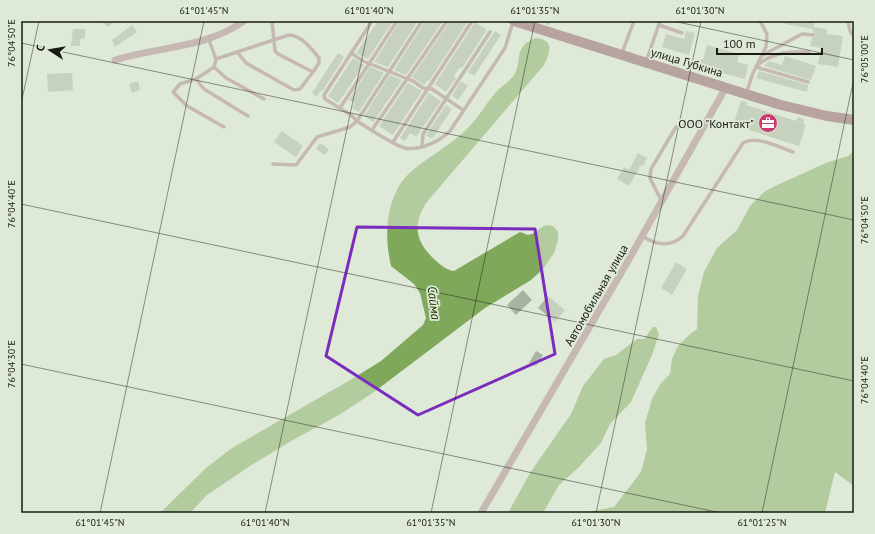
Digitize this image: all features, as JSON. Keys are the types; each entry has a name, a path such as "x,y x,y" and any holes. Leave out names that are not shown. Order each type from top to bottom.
{"street":[{"path":"115,60 138,53 189,46 209,40 244,21"},
{"name":"улица Губкина","path":"513,21 621,56 807,112 854,120"},
{"name":"Автомобильная улица","path":"481,513 642,236 726,87"}],"lane":[{"path":"272,21 275,40 274,47 278,54 313,72"},
{"path":"372,21 324,96 325,99 357,121 393,142 407,148 422,146 441,140 450,131 505,48 513,21"},
{"path":"340,108 397,21"},
{"path":"273,164 296,165 317,137 350,127 357,121 388,71 422,21"},
{"path":"372,130 447,21"},
{"path":"393,142 472,21"},
{"path":"621,56 634,21"},
{"path":"746,94 756,67 762,56 767,38 760,21"},
{"path":"848,21 850,31 854,37"},
{"path":"646,63 659,23 682,33"},
{"path":"422,146 423,134 490,32"},
{"path":"762,56 802,34 813,35"},
{"path":"216,59 237,52 275,40 293,35 303,40 319,58 319,63 297,91 246,63 237,52"},
{"path":"209,40 216,59 214,67 196,79 180,84 173,92 187,106 224,127"},
{"path":"756,67 769,58 786,52 809,52"},
{"path":"351,53 407,80 432,89 463,110"},
{"path":"214,67 226,78 264,99"},
{"path":"756,67 808,82"},
{"path":"196,79 204,89 248,116"},
{"path":"662,201 650,178 651,168 676,127 707,120"},
{"path":"642,236 654,243 664,245 675,242 683,236 742,143 747,140 758,140 793,152"}],"highlighted area":[{"path":"357,227 535,229 555,354 418,415 326,356"}],"water":[{"name":"Сайма","path":"535,38 541,39 548,43 549,51 544,65 426,203 419,219 418,233 424,247 435,260 448,270 454,271 520,232 528,235 544,226 550,225 558,232 558,240 554,253 543,269 531,280 485,308 374,392 339,415 253,464 207,495 190,513 160,513 206,468 232,448 381,361 423,325 426,318 420,293 414,284 391,266 387,235 389,215 394,196 399,186 411,172 464,132 496,92 514,75 517,70 519,55 523,46"},
{"path":"854,151 854,486 835,472 825,513 583,513 614,507 641,472 647,449 645,423 652,399 661,383 670,374 672,359 678,346 697,329 698,296 704,272 717,248 737,230 750,206 764,192 826,163 848,156"},
{"path":"653,327 656,327 659,334 652,355 631,402 610,424 601,443 578,468 559,485 543,513 508,513 530,473 571,414 583,386 604,359 616,355 637,339 644,339"}],"building":[{"path":"100,21 114,21 109,27"},
{"path":"378,21 393,21 368,59 356,53"},
{"path":"400,21 418,21 388,67 374,62"},
{"path":"425,21 443,21 406,75 394,70"},
{"path":"450,21 468,21 429,81 428,80 424,85 412,77"},
{"path":"785,21 815,21 814,27 827,29 827,34 843,36 838,67 818,64 821,48 810,46 812,38 816,36 813,29 785,24"},
{"path":"475,22 487,30 462,68 460,67 454,76 456,78 446,92 435,84"},
{"path":"132,25 137,32 115,47 112,40"},
{"path":"73,29 85,29 85,38 80,39 80,46 71,46"},
{"path":"495,31 501,35 474,76 468,72"},
{"path":"686,31 695,33 689,55 662,47 666,34 684,39"},
{"path":"707,45 739,54 737,62 748,65 745,79 699,67 701,59 703,60"},
{"path":"338,53 344,57 322,92 320,91 317,97 312,93"},
{"path":"785,56 816,66 811,80 764,66 769,61 782,65"},
{"path":"353,58 364,65 338,103 328,96"},
{"path":"370,67 384,73 359,112 352,108 355,103 349,100"},
{"path":"759,71 808,85 807,92 756,78"},
{"path":"72,73 73,90 48,92 47,74"},
{"path":"390,75 402,80 373,122 364,116"},
{"path":"138,81 140,90 132,93 129,84"},
{"path":"461,81 468,86 458,100 452,96"},
{"path":"408,83 422,91 393,135 379,126"},
{"path":"429,93 441,101 416,137 410,133 405,141 400,138"},
{"name":"ООО \"Контакт\"","path":"741,101 747,102 746,105 796,121 798,117 804,119 803,124 806,125 799,146 733,125"},
{"path":"446,105 452,109 432,139 426,135"},
{"path":"282,131 303,146 296,157 274,142"},
{"path":"320,143 329,149 325,155 316,149"},
{"path":"638,153 647,158 643,166 641,165 629,186 617,179 624,167 629,170"},
{"path":"676,262 687,269 672,295 661,288"},
{"path":"523,290 532,300 516,315 507,305"},
{"path":"548,296 565,310 555,322 538,308"},
{"path":"536,351 543,355 536,367 529,363"}],"place":[{"name":"ООО \"Контакт\"","path":"768,123"}]}
